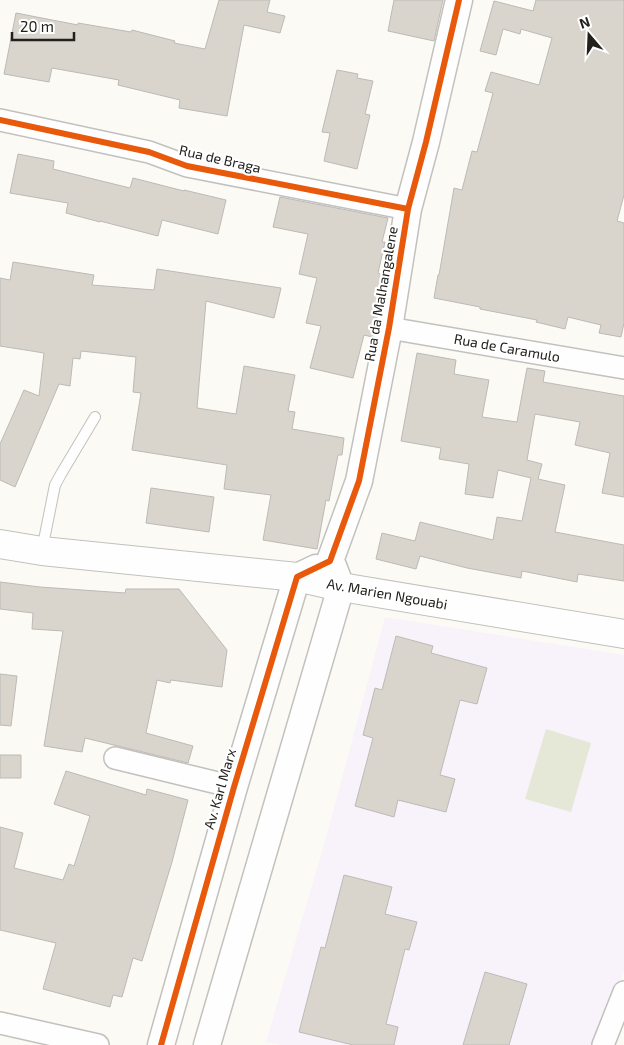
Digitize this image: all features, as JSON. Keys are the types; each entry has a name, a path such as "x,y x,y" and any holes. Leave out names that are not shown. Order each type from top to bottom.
{"main road":[{"name":"Av. Marien Ngouabi","path":"0,544 42,551 297,577 341,587 624,634"}],"street":[{"name":"Rua da Malhangalene","path":"330,561 360,481 389,328 408,209 426,142 459,0"},
{"name":"Rua de Braga","path":"0,120 149,152 187,166 408,209"},
{"name":"Rua de Caramulo","path":"389,328 624,368"},
{"path":"207,1045 341,587 330,561 297,577"},
{"name":"Av. Karl Marx","path":"161,1045 234,787 297,577"},
{"path":"115,758 234,787"},
{"path":"603,1045 624,992"},
{"path":"0,1023 98,1045"}],"lane":[{"path":"42,551 56,485 95,417"}],"shaded area":[{"path":"385,617 624,655 624,972 594,1045 281,1045 266,1042 327,834"}],"green space":[{"path":"546,729 591,743 571,812 525,799"}],"building":[{"path":"219,0 270,0 267,12 285,16 280,33 244,25 227,116 179,108 180,100 118,85 119,80 52,68 49,82 4,74 16,13 78,25 78,23 131,32 132,30 175,41 174,43 205,49"},
{"path":"394,0 443,0 434,41 388,31"},
{"path":"536,0 624,0 624,195 617,221 624,223 624,323 621,337 599,333 601,325 568,317 565,329 536,322 537,320 434,298 454,188 462,190 472,151 477,152 493,93 485,91 491,72 539,85 552,38 521,29 520,34 503,29 496,55 480,51 494,1 533,11"},
{"path":"337,70 358,74 357,78 373,81 365,114 370,115 357,169 324,161 330,133 322,132"},
{"path":"18,154 54,161 53,169 130,188 133,178 226,200 218,234 162,220 158,236 66,213 68,203 10,193"},
{"path":"280,197 388,218 382,242 385,242 378,273 382,275 372,337 364,335 353,378 310,368 321,326 306,323 317,278 299,274 308,234 273,227"},
{"path":"13,262 94,275 92,285 154,290 157,269 281,288 274,318 206,301 197,408 236,414 244,366 295,375 288,411 295,412 292,429 344,438 342,455 338,455 329,501 326,500 317,549 263,540 271,495 224,489 227,465 132,450 141,393 133,392 136,357 81,351 80,359 73,358 70,386 59,384 15,487 0,480 0,444 24,390 39,396 44,353 0,346 0,278 10,280"},
{"path":"417,353 456,360 454,374 489,380 482,417 517,422 527,368 545,371 543,382 624,396 624,497 602,493 610,453 575,445 580,422 535,414 527,460 542,464 538,479 565,485 555,532 624,545 624,581 578,574 577,582 522,571 521,578 467,568 420,556 416,569 376,559 382,533 415,541 420,522 493,540 497,517 522,521 531,478 498,470 493,498 465,494 469,464 439,459 441,448 401,441"},
{"path":"151,488 214,497 209,532 146,523"},
{"path":"0,582 125,593 126,589 179,589 227,650 222,687 171,680 170,683 157,680 146,733 193,746 188,763 85,738 82,752 44,746 63,631 32,629 33,613 0,609"},
{"path":"396,636 433,646 431,653 487,668 477,704 460,700 440,775 455,779 446,812 398,800 394,817 355,806 373,738 363,735 375,688 382,690"},
{"path":"0,674 17,676 11,726 0,725"},
{"path":"0,755 21,755 21,778 0,778"},
{"path":"66,771 146,795 147,789 188,800 172,862 142,961 133,958 122,997 113,995 110,1007 43,989 56,943 0,930 0,827 23,833 14,868 63,880 69,864 74,866 90,816 54,804"},
{"path":"344,875 392,887 385,914 417,922 409,950 405,949 386,1024 398,1027 394,1045 353,1045 299,1032 321,947 325,948"},
{"path":"485,972 527,984 509,1045 463,1045"}],"cycle path":[{"path":"161,1045 234,787 297,577 330,561 359,481 389,328 408,209 426,142 459,0"},
{"path":"0,120 149,152 187,166 408,209"}]}
